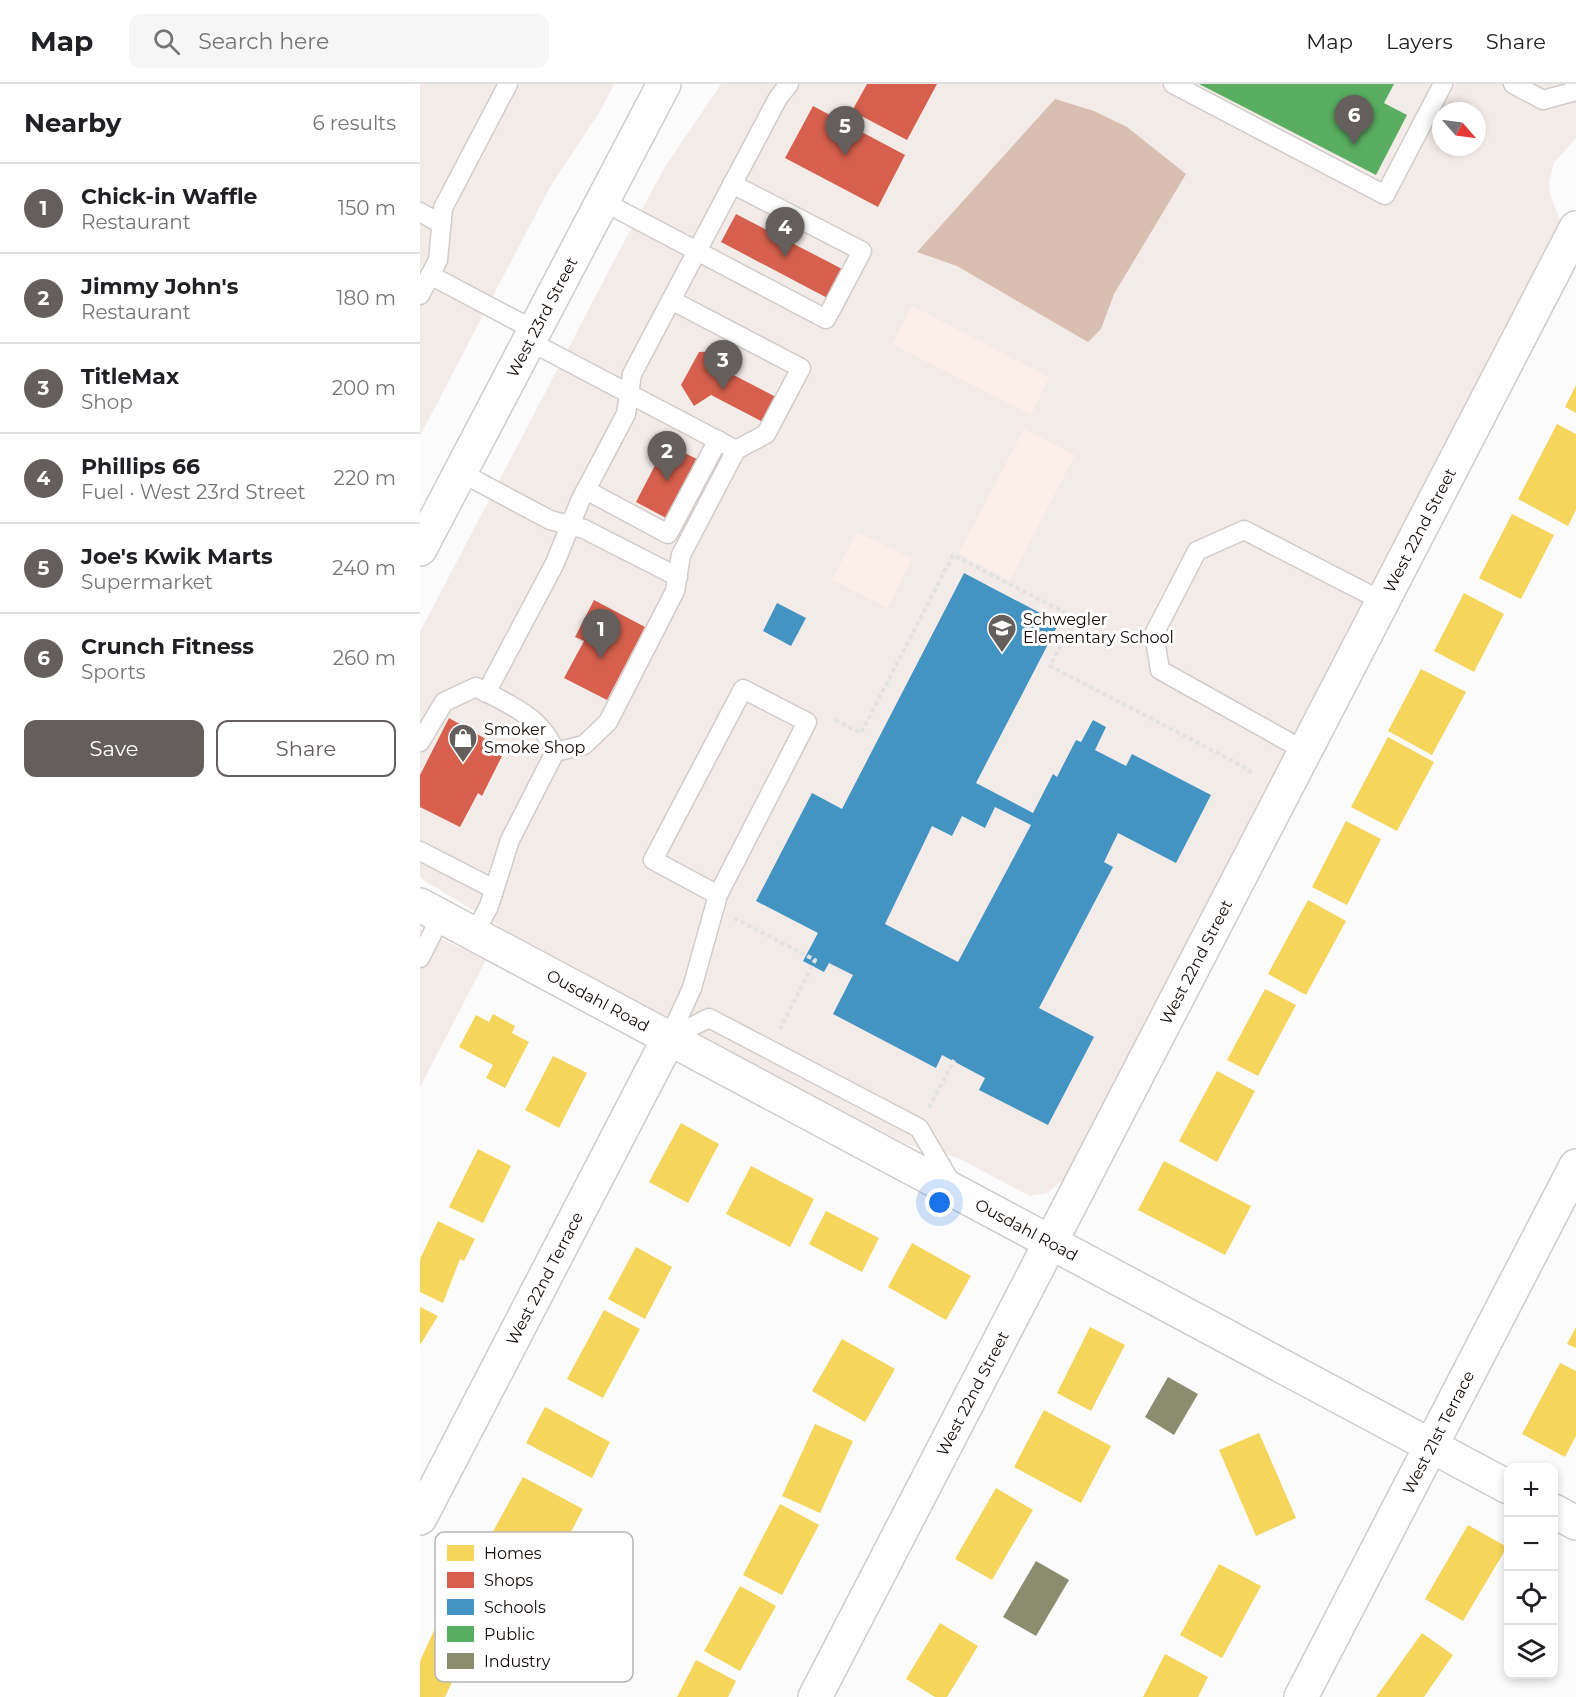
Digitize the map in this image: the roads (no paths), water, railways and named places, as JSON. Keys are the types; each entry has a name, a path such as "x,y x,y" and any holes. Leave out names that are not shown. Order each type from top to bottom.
{"street":[{"name":"West 23rd Street","path":"420,549 664,84"},
{"name":"West 22nd Street","path":"815,1697 1576,228"},
{"name":"Ousdahl Road","path":"431,911 1504,1484"},
{"name":"West 22nd Terrace","path":"420,1518 669,1038"},
{"name":"West 21st Terrace","path":"1301,1697 1576,1166"},
{"path":"1558,1513 1576,1523"}],"lane":[{"path":"420,294 428,269 438,260 442,208 508,84"},
{"path":"486,693 555,563 586,490 626,414 632,374 778,98 789,84"},
{"path":"1173,84 1385,195 1443,84"},
{"path":"1513,84 1543,100 1576,91"},
{"path":"602,201 826,319 862,251 732,184"},
{"path":"420,213 441,224"},
{"path":"428,269 629,393 736,450"},
{"path":"474,934 494,889 510,840 555,752 584,745 608,722 675,591 681,555 736,450 766,434 801,368 671,300"},
{"path":"586,490 668,534 718,440"},
{"path":"460,472 550,520 584,529 678,577"},
{"path":"1305,751 1160,670 1154,634 1163,616 1197,551 1244,530 1382,601"},
{"path":"420,742 444,702 476,687 528,715 542,726 555,752"},
{"path":"669,1038 692,988 718,895 807,722 743,689 653,860 718,895"},
{"path":"420,851 494,889"},
{"path":"420,958 431,911"}],"place":[{"name":"Crunch Fitness","path":"1354,145"},
{"name":"Joe's Kwik Marts","path":"845,156"},
{"name":"Phillips 66","path":"785,257"},
{"name":"TitleMax","path":"723,390"},
{"name":"Jimmy John's","path":"667,481"},
{"name":"Schwegler Elementary School","path":"1002,654"},
{"name":"Chick-in Waffle","path":"601,659"},
{"name":"Smoker Smoke Shop","path":"463,764"}]}
